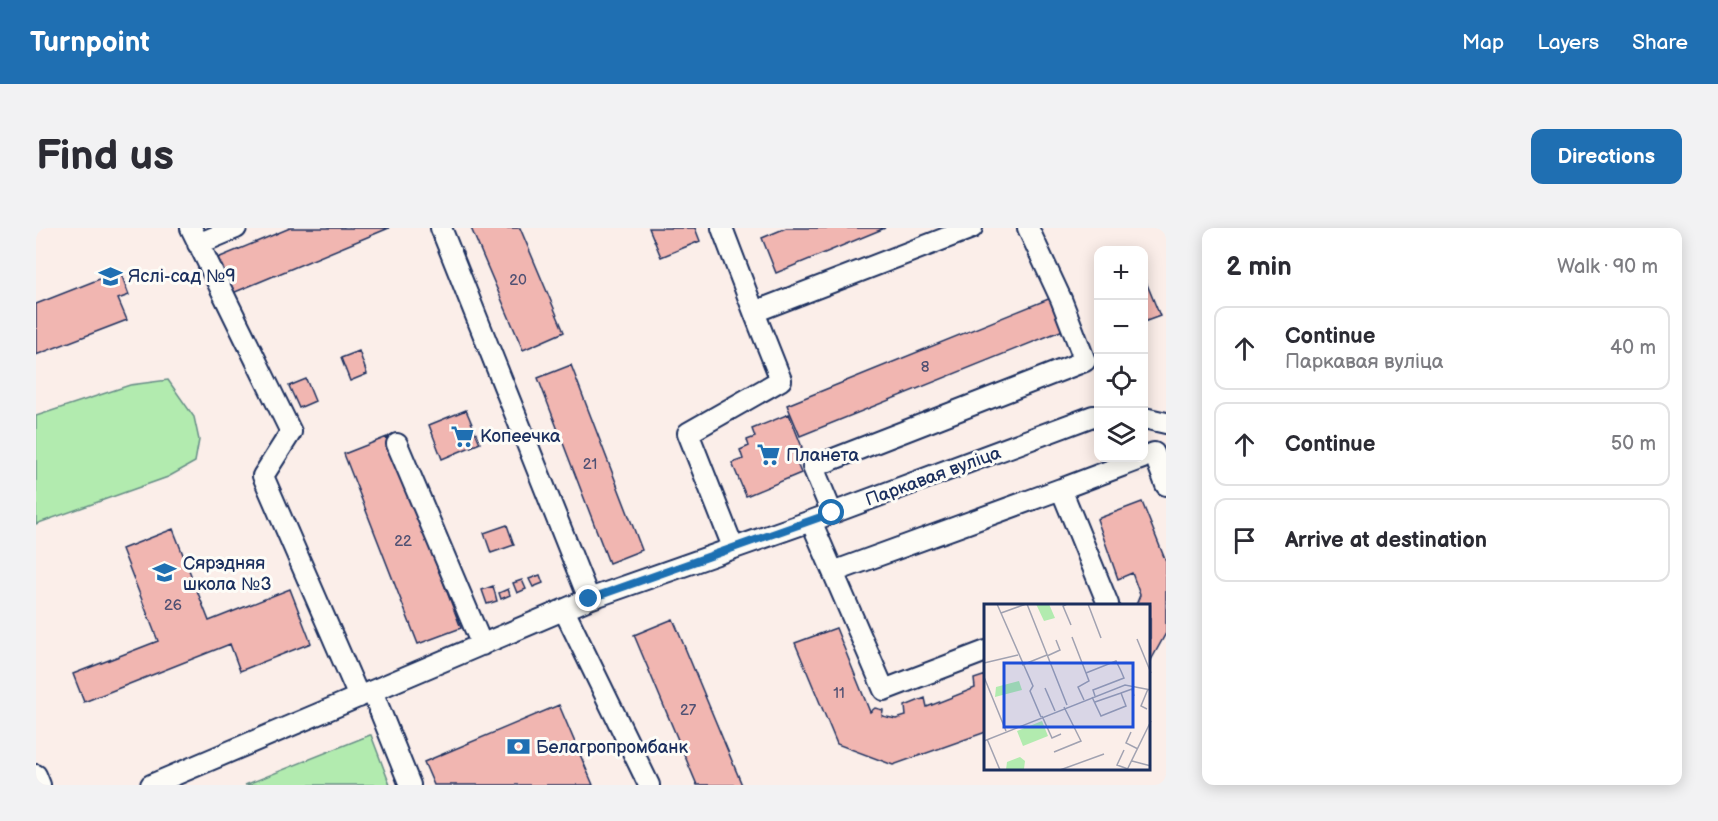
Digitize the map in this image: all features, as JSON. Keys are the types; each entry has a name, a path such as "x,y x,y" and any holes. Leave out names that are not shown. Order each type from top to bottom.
{"street":[{"path":"236,228 195,236 291,432 263,476 410,785"},
{"path":"441,228 589,599"},
{"path":"723,228 781,380 688,433 734,548"},
{"path":"754,312 972,228"},
{"path":"832,513 813,467 1085,361 1061,299 1028,228"},
{"name":"Паркавая вуліца","path":"151,785 589,599 812,521 1094,416"},
{"path":"1148,419 1166,423"},
{"path":"397,444 482,645"},
{"path":"1148,455 1154,453 1166,485"},
{"path":"833,572 1130,462"},
{"path":"1061,489 1108,604"},
{"path":"812,521 884,690 984,652"},
{"path":"564,610 649,785"},
{"path":"36,775 40,785"}],"green space":[{"path":"168,380 194,417 199,440 195,462 168,477 36,524 36,416 130,385"},
{"path":"370,735 390,785 245,785"}],"building":[{"path":"290,228 389,228 228,295 213,260"},
{"path":"471,228 520,228 564,332 523,350"},
{"path":"649,228 695,228 700,241 661,257"},
{"path":"786,228 885,228 776,273 762,238"},
{"path":"120,271 129,295 118,299 127,320 36,355 36,304"},
{"path":"1148,287 1160,316 1148,320"},
{"path":"1051,298 1063,330 800,436 787,405"},
{"path":"359,351 367,374 350,381 341,358"},
{"path":"571,365 642,550 609,563 538,378"},
{"path":"306,379 315,401 299,408 289,386"},
{"path":"466,410 480,443 442,459 429,425"},
{"name":"Планета","path":"789,414 802,447 792,451 801,473 746,496 732,463 743,459 740,450 749,446 747,440 755,437 752,429"},
{"path":"387,437 461,628 418,644 344,454"},
{"path":"1142,502 1166,562 1166,633 1151,660 1151,604 1136,604 1140,595 1132,573 1118,579 1097,519"},
{"path":"507,525 514,545 491,553 484,533"},
{"path":"173,529 209,621 290,589 311,643 240,671 230,644 84,702 73,674 158,641 122,549"},
{"path":"540,575 543,583 533,587 529,579"},
{"path":"522,580 526,589 517,593 513,583"},
{"path":"493,586 497,601 487,604 482,590"},
{"path":"508,589 510,595 501,599 499,593"},
{"path":"673,619 742,785 697,785 634,635"},
{"path":"836,628 870,712 875,708 883,710 882,716 896,719 906,716 905,706 925,698 927,707 975,688 974,679 984,676 984,733 893,765 837,744 795,643"},
{"name":"Белагропромбанк","path":"559,705 593,785 434,785 424,762"}],"place":[{"name":"Яслі-сад №9","path":"110,276"},
{"name":"Копеечка","path":"462,436"},
{"name":"Планета","path":"768,455"},
{"name":"Сярэдняя школа №3","path":"165,573"},
{"name":"Белагропромбанк","path":"518,747"}],"route":[{"path":"589,599 832,513"}]}
